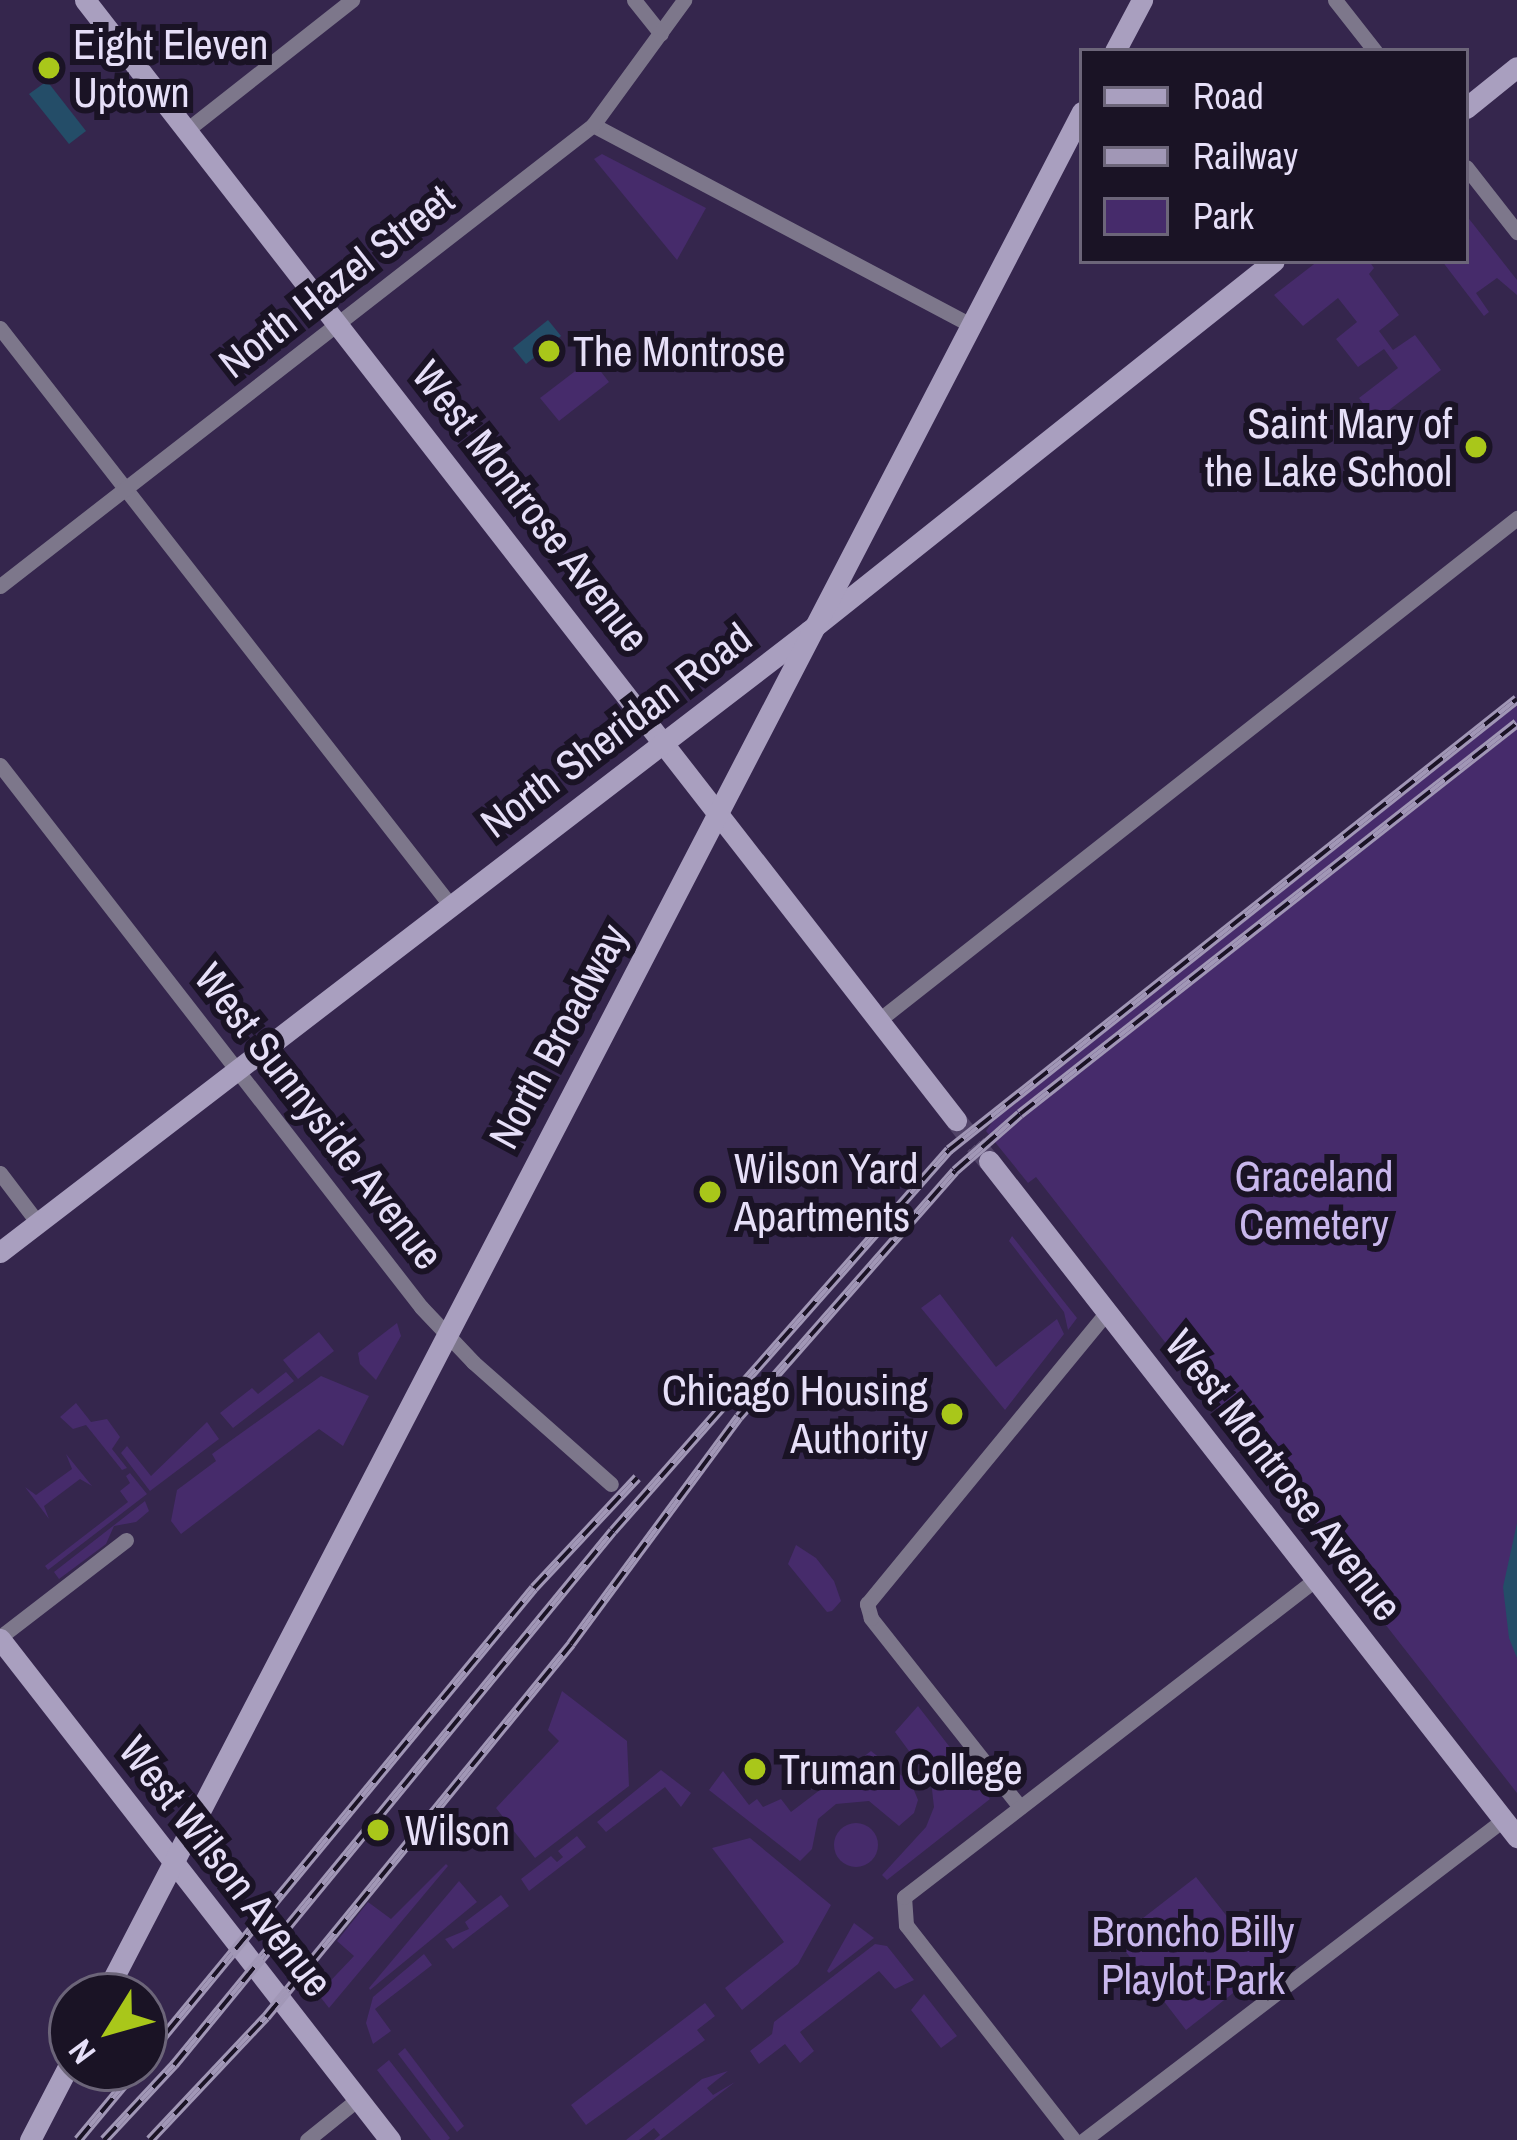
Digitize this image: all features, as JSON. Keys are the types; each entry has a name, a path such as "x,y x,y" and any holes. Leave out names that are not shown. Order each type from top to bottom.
{"main road":[{"name":"West Montrose Avenue","path":"85,0 956,1120"},
{"path":"1117,48 1142,0"},
{"path":"1469,106 1517,67"},
{"name":"North Broadway","path":"116,1972 1079,118"},
{"name":"North Sheridan Road","path":"0,1252 809,631 1270,264"},
{"name":"West Montrose Avenue","path":"989,1161 1510,1829"},
{"name":"West Wilson Avenue","path":"0,1638 391,2140"},
{"path":"30,2140 55,2092"}],"street":[{"path":"188,129 352,0"},
{"path":"634,0 661,34"},
{"name":"North Hazel Street","path":"0,586 593,125 684,0"},
{"path":"1335,0 1373,48"},
{"path":"593,125 969,324"},
{"path":"1469,171 1517,232"},
{"path":"0,328 451,906"},
{"path":"879,1020 1517,518"},
{"name":"West Sunnyside Avenue","path":"0,765 446,1334 611,1484"},
{"path":"0,1173 38,1223"},
{"path":"1020,1807 872,1618 867,1604 1107,1312"},
{"path":"0,1638 126,1540"},
{"path":"1074,2140 906,1925 901,1907 908,1892 1316,1580"},
{"path":"1084,2140 1510,1829"},
{"path":"307,2140 358,2099"}],"green space":[{"path":"602,154 706,208 677,260 594,159"},
{"path":"1469,219 1517,280 1517,295 1497,278 1476,293 1489,312 1484,316 1444,264 1469,264"},
{"path":"1314,264 1371,264 1374,268 1369,274 1399,315 1379,331 1393,350 1415,335 1441,370 1376,420 1359,398 1398,368 1384,349 1358,367 1336,339 1357,322 1338,298 1303,326 1274,295"},
{"path":"591,359 609,382 559,421 540,398"},
{"name":"Graceland Cemetery","path":"1517,704 1517,1793 1036,1177 1028,1183 986,1131 1000,1111"},
{"path":"1012,1236 1077,1318 1068,1330 1064,1312 1009,1241"},
{"path":"940,1294 996,1367 1057,1319 1064,1334 1005,1410 921,1308"},
{"path":"397,1323 401,1336 376,1380 360,1364 358,1353"},
{"path":"319,1332 334,1351 298,1379 283,1360"},
{"path":"286,1372 294,1381 233,1428 220,1413 252,1388 258,1394"},
{"path":"321,1376 369,1396 343,1446 319,1429 181,1534 171,1521 177,1490 216,1461 212,1454"},
{"path":"76,1403 91,1422 107,1419 120,1437 112,1449 127,1468 122,1470 86,1425 73,1429 60,1417"},
{"path":"207,1422 219,1439 150,1491 121,1453 127,1446 151,1476"},
{"path":"66,1454 92,1486 80,1479 44,1506 49,1519 25,1487 36,1495 72,1469"},
{"path":"130,1473 147,1494 48,1570 45,1566 128,1502 120,1491 130,1483 126,1476"},
{"path":"145,1501 149,1511 136,1522 114,1526 106,1544 59,1579 54,1572"},
{"path":"796,1545 816,1558 834,1581 841,1601 832,1611 827,1612 788,1564"},
{"path":"562,1691 627,1741 629,1786 535,1858 496,1808 559,1741 548,1730"},
{"path":"918,1706 990,1799 887,1880 882,1875 926,1827 934,1807 931,1781 895,1732"},
{"path":"871,1751 911,1783 918,1800 914,1813 899,1826 869,1801 836,1804 818,1819 812,1849 800,1861 709,1790 723,1771 749,1805 757,1799 763,1807 781,1799 791,1812"},
{"path":"661,1770 691,1793 681,1807 665,1787 606,1832 597,1822"},
{"path":"856,1823 872,1829 878,1845 872,1861 856,1867 840,1861 834,1845 840,1829"},
{"path":"577,1836 586,1847 529,1891 521,1879 551,1856 557,1862 563,1857 558,1851"},
{"path":"750,1838 831,1905 798,1964 742,2010 725,1988 784,1942 712,1848"},
{"path":"446,1864 329,2008 318,1994 354,1956 337,1941 368,1902 391,1919"},
{"name":"Broncho Billy Playlot Park","path":"1196,1877 1240,1933 1261,1917 1288,1950 1186,2030 1116,1939"},
{"path":"459,1881 477,1902 370,1990 369,1988"},
{"path":"501,1895 509,1906 453,1949 445,1939 469,1929 465,1922"},
{"path":"854,1923 874,1938 829,1973 827,1971"},
{"path":"875,1944 887,1946 914,1980 895,1989 879,1971 800,2032 814,2051 800,2063 785,2044 759,2064 750,2051 772,2034 774,2022"},
{"path":"424,1954 432,1965 375,2009 391,2031 373,2044 366,2023 373,1997"},
{"path":"924,1994 957,2036 941,2048 911,2010"},
{"path":"705,2003 715,2016 697,2030 705,2040 586,2125 571,2105"},
{"path":"405,2048 464,2126 457,2132 398,2054"},
{"path":"389,2060 448,2140 431,2140 377,2070"},
{"path":"728,2071 707,2088 713,2095 735,2082 660,2140 654,2140 660,2135 654,2128 639,2140 626,2140 702,2079"}],"water":[{"path":"47,81 86,131 69,144 29,94"},
{"path":"548,320 561,336 526,364 513,348"},
{"path":"1517,1523 1517,1658 1509,1638 1503,1587"}],"tunnel":[{"path":"956,1120 989,1161"}],"railway":[{"path":"104,2140 174,2065 613,1531 949,1150 1517,699"},
{"path":"150,2140 266,2017 571,1644 739,1417 955,1171 1020,1114 1517,723"},
{"path":"168,2031 534,1588 637,1478"},
{"path":"78,2140 118,2092"}],"place":[{"name":"Eight Eleven Uptown","path":"49,68"},
{"name":"The Montrose","path":"549,351"},
{"name":"Saint Mary of the Lake School","path":"1476,447"},
{"name":"Wilson Yard Apartments","path":"710,1192"},
{"name":"Chicago Housing Authority","path":"952,1414"},
{"name":"Truman College","path":"755,1769"},
{"name":"Wilson","path":"378,1830"}]}
